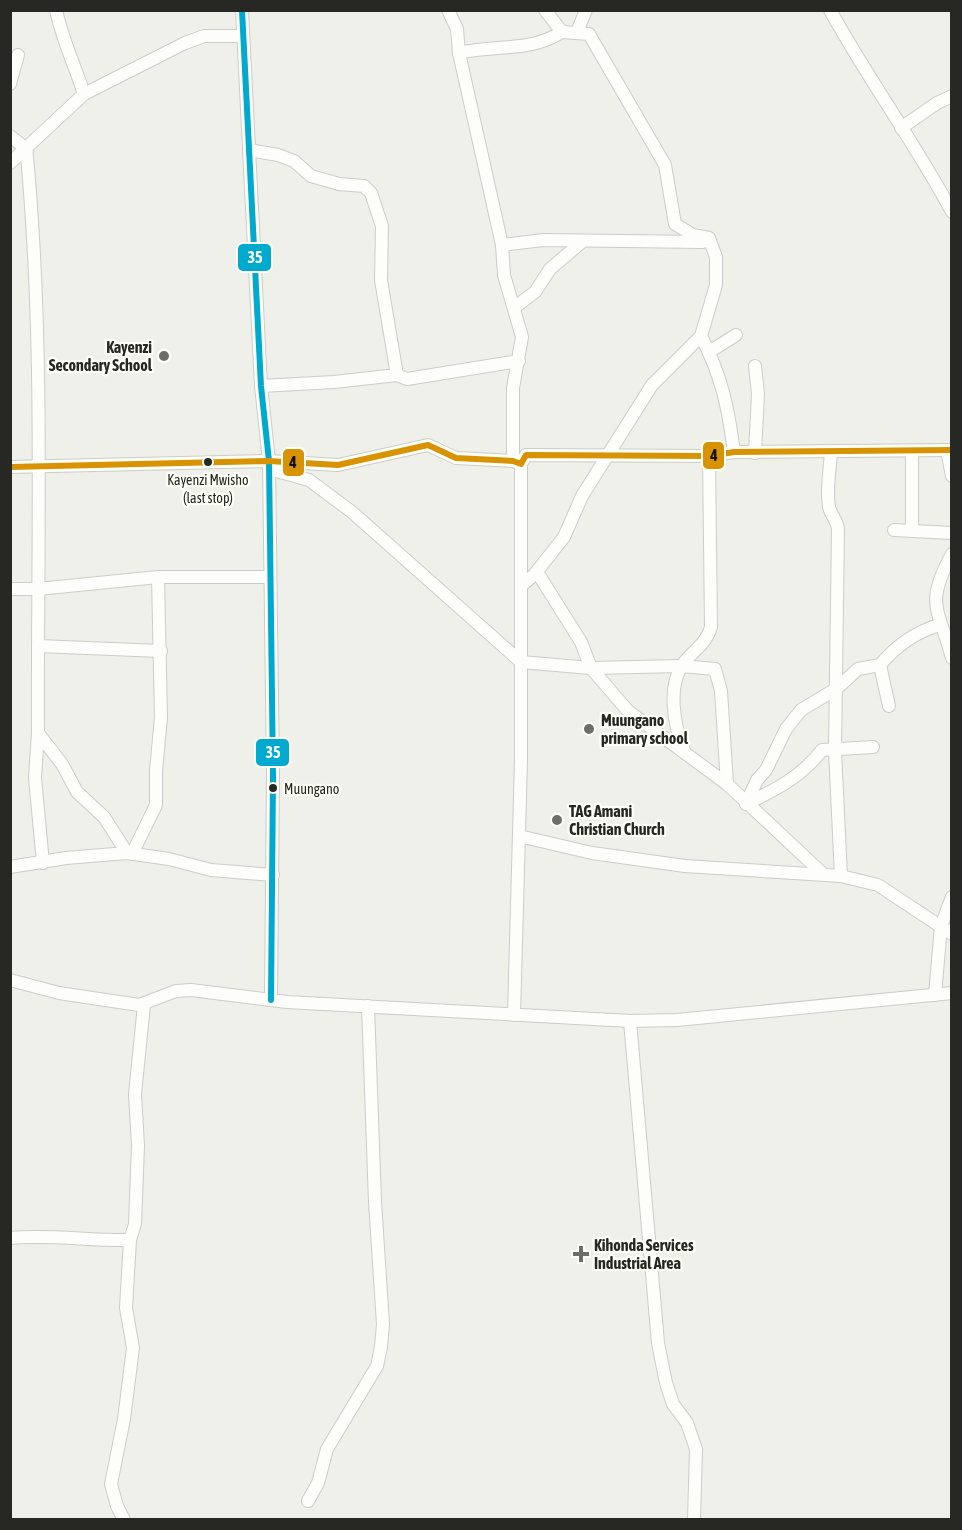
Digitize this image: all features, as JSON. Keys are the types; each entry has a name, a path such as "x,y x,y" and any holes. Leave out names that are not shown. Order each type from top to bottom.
{"street":[{"path":"56,10 61,34 73,57 84,94"},
{"path":"242,10 261,386 269,465 273,874 270,1000"},
{"path":"448,10 457,29 459,53 502,245 504,275 522,337 513,388 522,585 514,1015"},
{"path":"545,10 562,32"},
{"path":"577,32 586,10"},
{"path":"830,10 864,73 928,169 951,212"},
{"path":"459,53 482,47 513,48 544,43 562,32 589,34 665,165 675,224 693,236 709,238 716,257 716,285 701,336 652,385 610,455 582,496 564,537 537,572 522,585"},
{"path":"10,163 84,94 185,43 204,36 242,36"},
{"path":"10,84 15,76 18,55"},
{"path":"901,128 951,96"},
{"path":"10,136 24,147 26,146"},
{"path":"26,146 31,196 40,468 38,733 35,778 43,863"},
{"path":"249,150 278,154 294,161 311,176 339,184 364,186 371,193 382,226 381,280 398,375"},
{"path":"502,245 543,240 711,243"},
{"path":"515,307 535,292 550,269 583,241"},
{"path":"709,352 736,335"},
{"path":"701,336 718,369 728,403 734,452"},
{"path":"261,386 334,382 398,375 407,379 519,361"},
{"path":"755,366 758,403 755,453"},
{"path":"10,466 40,468 139,463 338,465 428,445 456,458 517,463 526,455 710,456 734,452 950,450 951,476"},
{"path":"912,451 912,531"},
{"path":"831,452 827,492 829,510 838,529 836,748 841,876"},
{"path":"684,751 677,733 675,692 681,666 707,639 711,627 710,456"},
{"path":"269,465 309,480 344,506 521,662 591,668 681,666 715,669 721,691 727,784"},
{"path":"894,530 951,533"},
{"path":"951,554 936,591 936,614 951,658"},
{"path":"537,572 573,628 591,668 628,711 727,784 824,875"},
{"path":"10,589 38,590 158,578 270,577"},
{"path":"129,854 156,805 161,651 158,578"},
{"path":"746,804 786,729 801,710 836,689 858,669 880,665 892,651 926,629 939,625"},
{"path":"38,646 161,651"},
{"path":"880,665 889,706"},
{"path":"38,733 62,764 77,792 104,817 129,854"},
{"path":"746,804 784,786 806,770 822,750 873,747"},
{"path":"519,836 592,854 686,866 841,876 878,885 951,934"},
{"path":"10,867 66,858 129,854 169,859 211,870 273,874"},
{"path":"935,995 941,926 951,897"},
{"path":"10,980 59,993 144,1005 182,990 270,1000 630,1021 688,1019 951,993"},
{"path":"124,1520 117,1506 111,1484 124,1419 134,1348 126,1308 130,1240 135,1224 138,1146 135,1094 144,1005"},
{"path":"309,1501 318,1483 327,1449 377,1366 381,1347 383,1324 375,1202 368,1006"},
{"path":"630,1021 658,1343 673,1404 687,1423 696,1449 694,1520"},
{"path":"10,1239 31,1237 86,1241 130,1240"}],"transit line":[{"name":"35","path":"242,10 261,386 269,461 273,776 271,1000"},
{"name":"4","path":"10,467 269,461 338,465 428,445 456,458 513,461 521,464 526,455 709,456 734,452 952,450"}],"place":[{"name":"Kayenzi Secondary School","path":"164,356"},
{"name":"Kayenzi Mwisho (last stop)","path":"208,462"},
{"name":"Muungano primary school","path":"589,729"},
{"name":"Muungano","path":"273,788"},
{"name":"TAG Amani Christian Church","path":"557,820"},
{"name":"Kihonda Services Industrial Area","path":"581,1254"}]}
